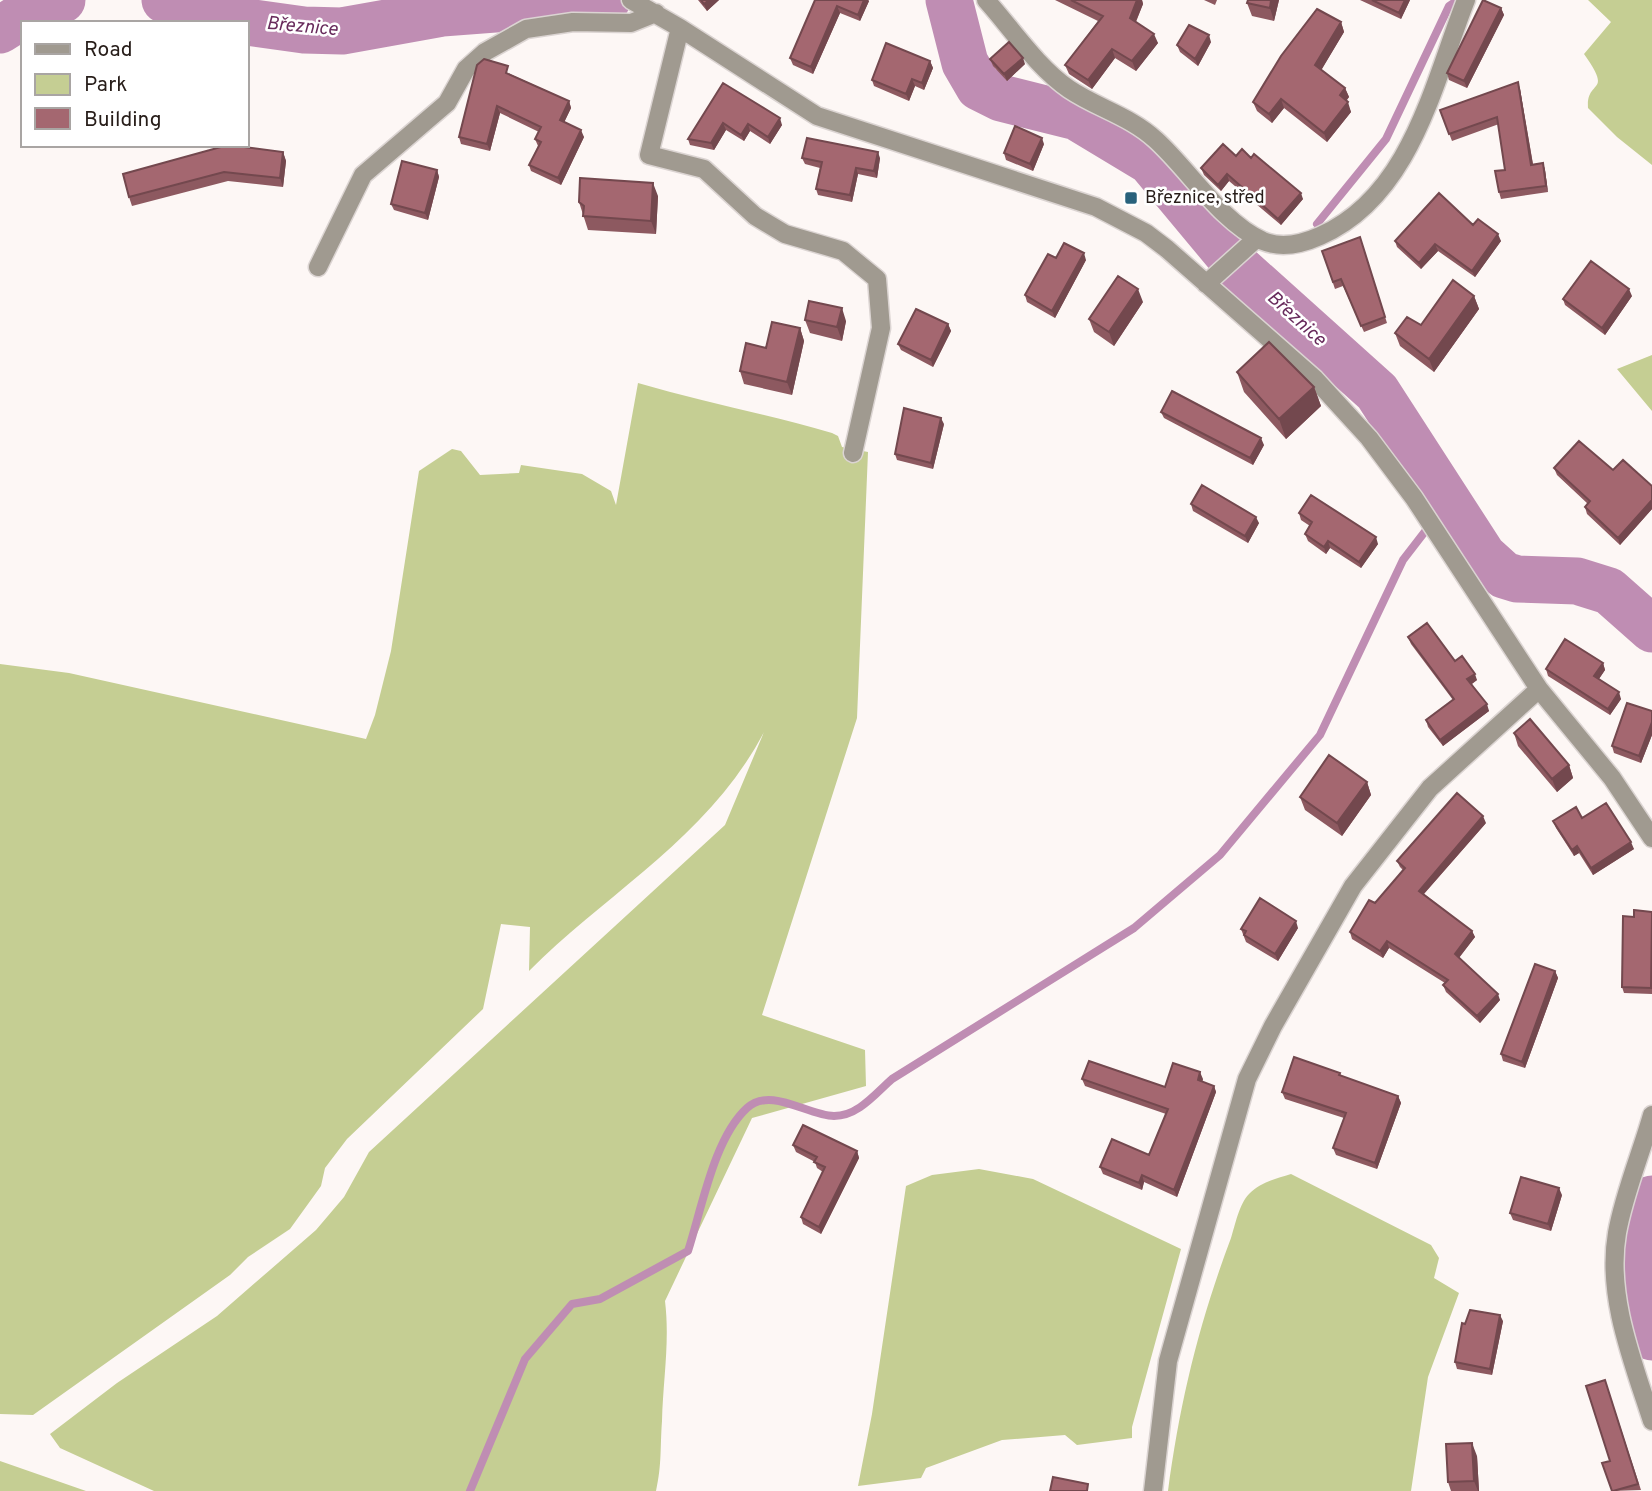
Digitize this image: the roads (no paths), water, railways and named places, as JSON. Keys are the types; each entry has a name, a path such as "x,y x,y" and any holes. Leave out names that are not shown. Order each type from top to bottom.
{"street":[{"path":"631,0 656,13 817,116 1001,173 1105,211 1146,233 1331,395 1414,498 1539,689 1612,778 1652,838"},
{"path":"986,0 1058,81 1132,122 1153,137 1209,197 1257,238 1282,245 1307,241 1342,224 1374,197 1396,167 1423,116 1466,0"},
{"path":"318,267 363,174 437,113 454,93 466,69 498,43 526,29 573,22 631,23 656,13"},
{"path":"680,28 649,155 704,169 755,216 785,234 843,251 877,279 881,328 853,453"},
{"path":"1206,284 1257,238"},
{"path":"1153,1491 1168,1361 1247,1079 1273,1026 1361,876 1430,788 1539,689"},
{"path":"1652,1115 1617,1232 1615,1268 1623,1328 1652,1421"}],"waterway":[{"name":"Březnice","path":"0,30 19,18 62,0"},
{"name":"Březnice","path":"165,0 239,21"},
{"name":"Březnice","path":"248,22 304,30 342,31 442,13 534,6 587,6 607,0"},
{"name":"Březnice","path":"949,0 965,63 979,87 1001,98 1077,117 1150,161 1240,269 1377,392 1483,556 1504,575 1517,579 1577,581 1609,591 1652,629"},
{"path":"1317,224 1386,139 1449,6 1458,0"},
{"path":"1240,269 1262,265"},
{"path":"470,1491 525,1359 572,1304 600,1299 688,1251 718,1155 726,1137 747,1108 767,1100 824,1115 851,1112 866,1103 892,1079 1134,928 1220,855 1320,735 1403,560 1447,503"},
{"name":"Březnice","path":"1652,1199 1647,1204 1636,1253 1643,1328 1652,1337"}],"place":[{"name":"Březnice, střed","path":"1131,198"}]}
